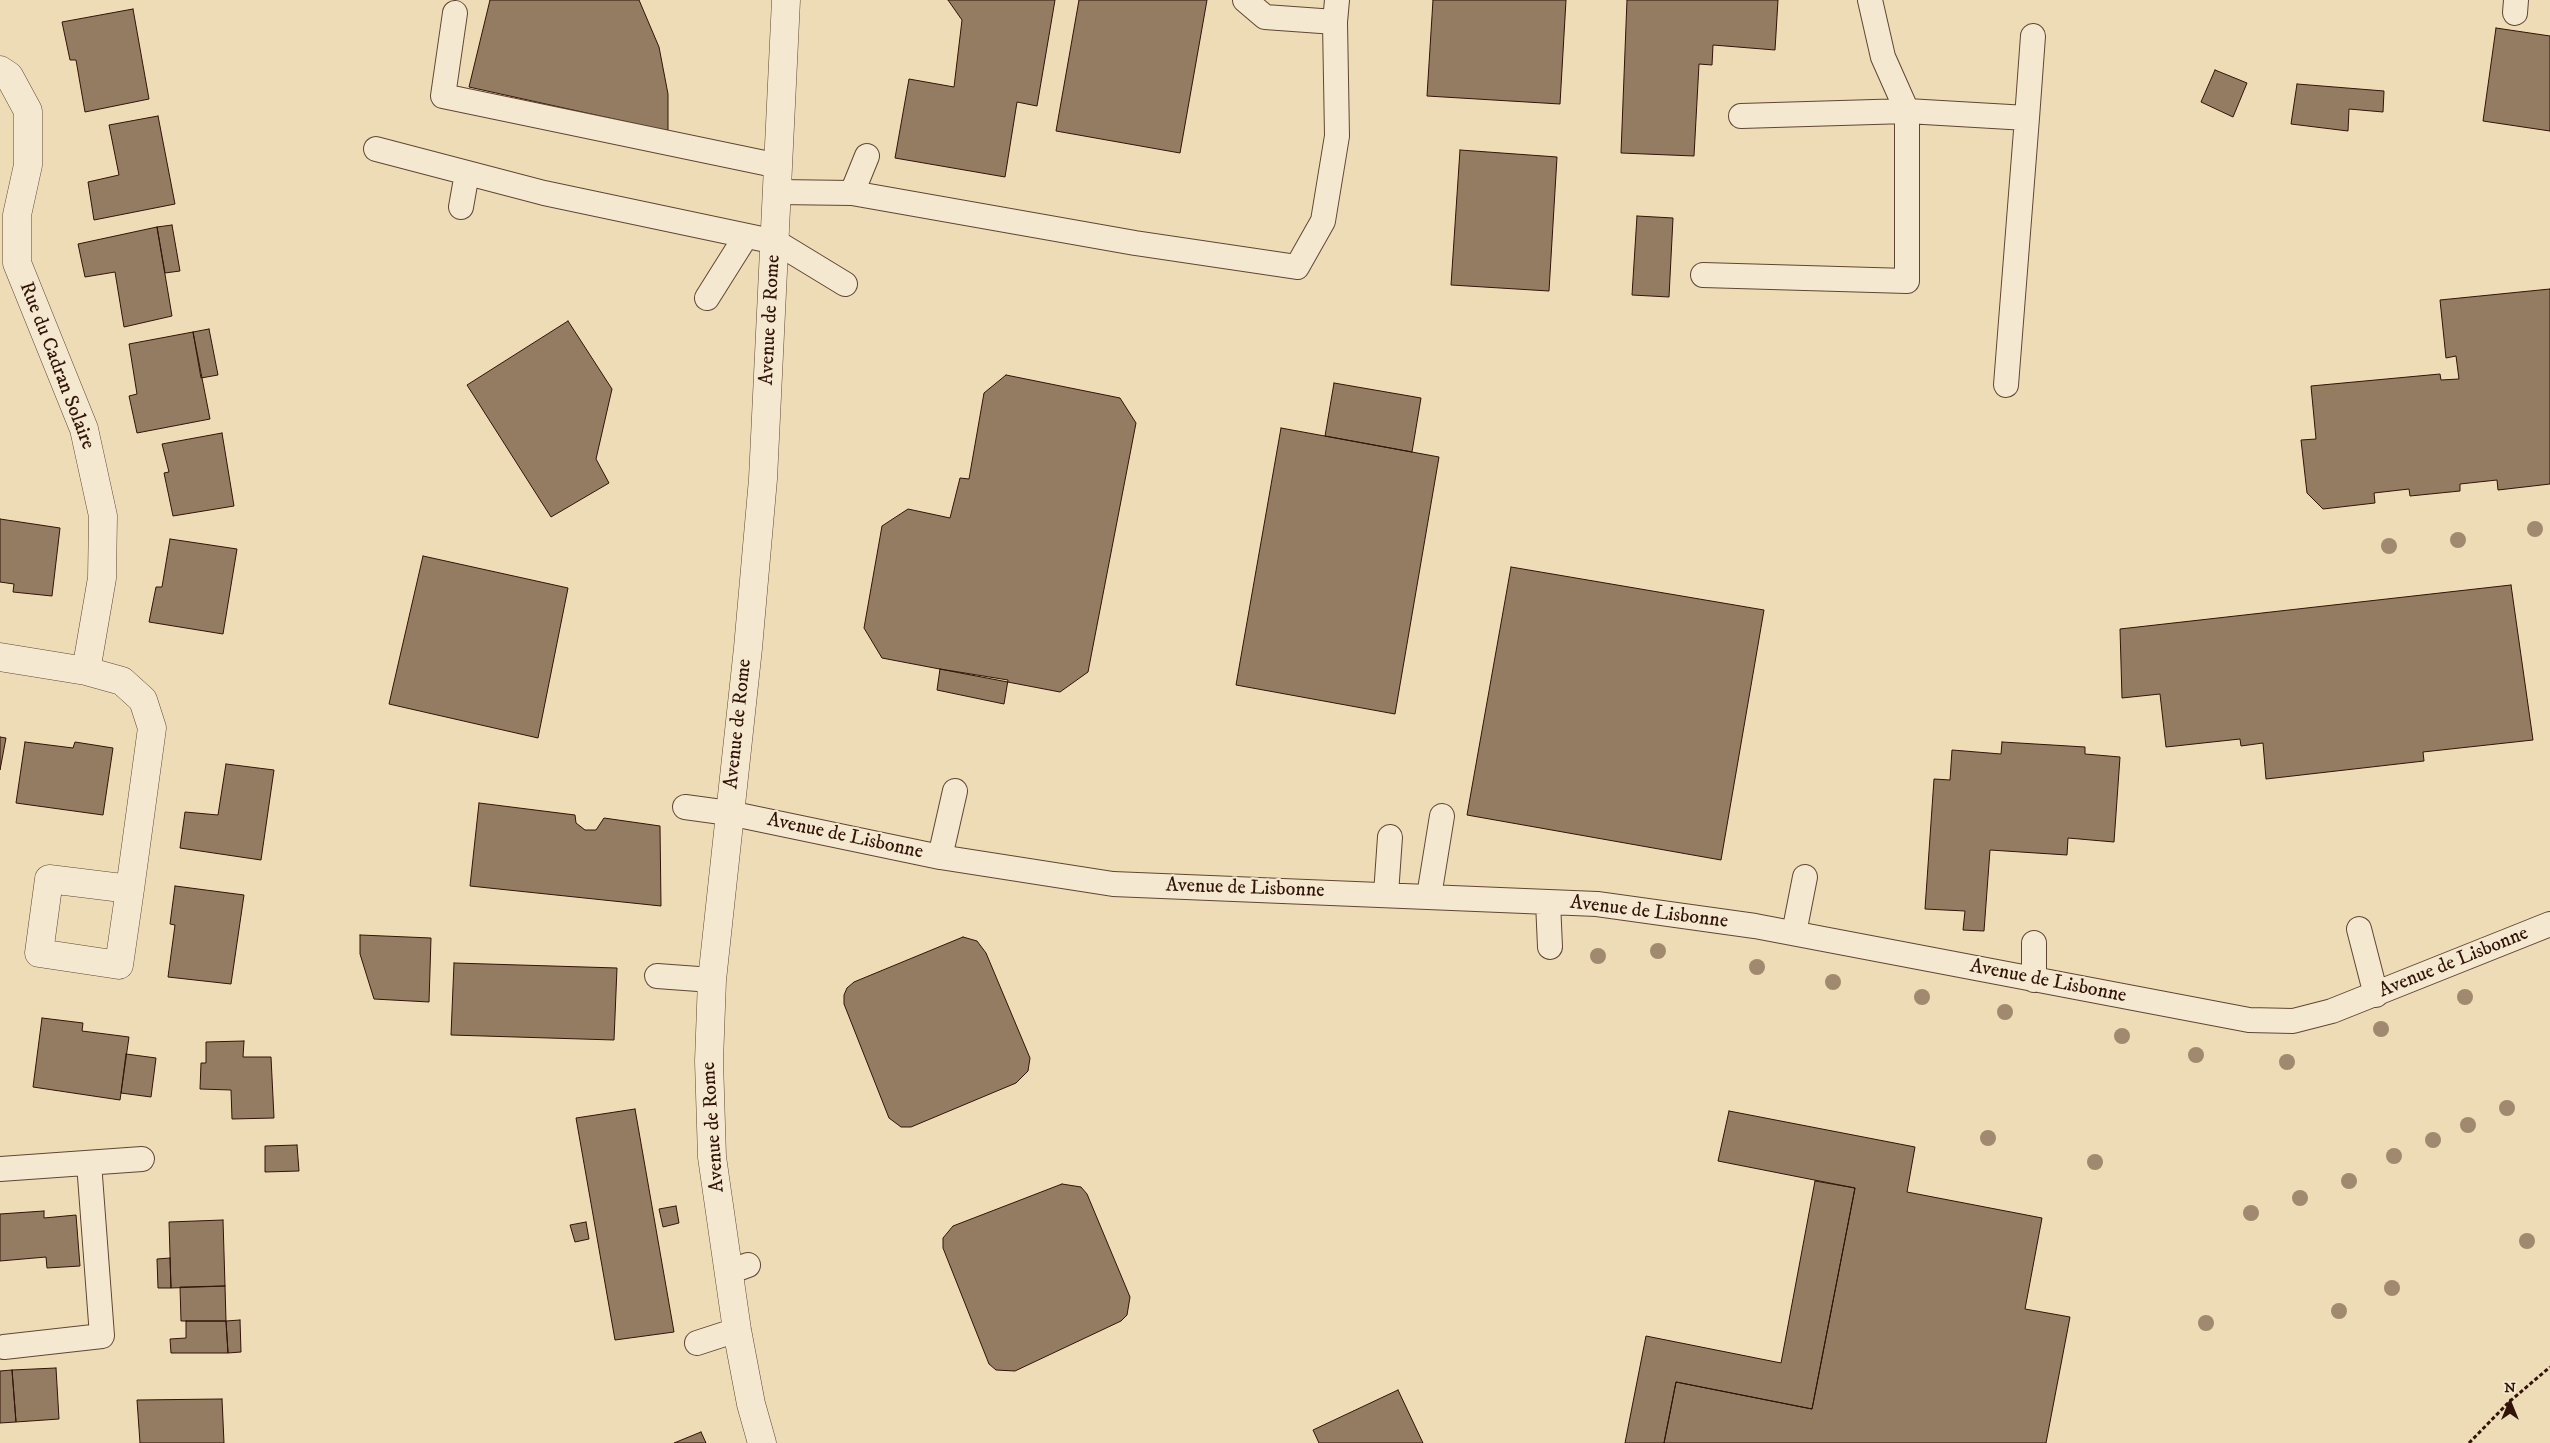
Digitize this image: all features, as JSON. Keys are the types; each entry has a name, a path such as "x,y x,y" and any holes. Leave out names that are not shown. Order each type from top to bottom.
{"street":[{"name":"Avenue de Rome","path":"762,1443 751,1404 737,1330 739,1268 712,1157 709,1061 712,980 748,648 763,479 776,242 786,0"},
{"name":"Rue du Cadran Solaire","path":"0,70 9,76 28,111 28,165 17,215 17,263 84,429 103,516 102,578 86,670"},
{"path":"0,657 86,670 122,681 143,700 152,728 130,889"}],"lane":[{"path":"455,13 443,96 778,179 1135,243 1297,267 1323,222 1337,136 1336,11 1265,17 1245,0"},
{"path":"1703,276 1907,281 1907,111 1883,57 1870,0"},
{"path":"2006,385 2033,36"},
{"path":"1741,116 1907,111 2026,118"},
{"path":"376,149 544,193 776,242 845,284"},
{"path":"852,193 867,156"},
{"path":"461,207 467,173"},
{"path":"707,298 746,236"},
{"path":"940,857 955,791"},
{"name":"Avenue de Lisbonne","path":"685,807 729,813 940,857 1113,884 1597,904 1755,926 2249,1020 2293,1021 2332,1011 2550,924"},
{"path":"1429,896 1442,816"},
{"path":"1386,894 1390,837"},
{"path":"1794,933 1805,877"},
{"path":"1548,902 1550,947"},
{"path":"2359,929 2376,994"},
{"path":"2034,943 2034,980"},
{"path":"657,976 712,980"},
{"path":"0,1170 142,1159"},
{"path":"4,1347 102,1336 89,1163"},
{"path":"697,1343 737,1330"}],"path":[{"path":"2470,1443 2509,1402 2550,1367"}],"building":[{"path":"490,0 639,0 659,47 668,94 668,131 469,87"},
{"path":"948,0 1055,0 1037,106 1017,102 1005,177 895,158 909,79 954,87 962,20"},
{"path":"1079,0 1207,0 1180,153 1056,131"},
{"path":"1433,0 1566,0 1560,104 1427,96"},
{"path":"1627,0 1778,0 1775,50 1713,45 1712,65 1699,64 1694,156 1621,153"},
{"path":"133,9 149,99 85,112 76,60 70,60 62,22"},
{"path":"2496,28 2550,36 2550,131 2483,121"},
{"path":"2215,70 2247,83 2233,117 2201,102"},
{"path":"2297,84 2384,91 2383,112 2349,109 2348,131 2291,124"},
{"path":"158,116 175,204 94,220 88,182 119,175 109,125"},
{"path":"1460,150 1557,157 1549,291 1451,285"},
{"path":"1637,216 1673,218 1669,297 1632,295"},
{"path":"172,225 180,271 165,273 157,227"},
{"path":"157,227 172,316 124,327 115,272 85,277 78,244"},
{"path":"2550,289 2550,484 2498,490 2497,480 2460,484 2460,491 2410,496 2409,489 2374,493 2375,503 2323,509 2307,493 2301,440 2316,439 2311,386 2440,374 2441,380 2459,379 2456,356 2446,358 2440,300"},
{"path":"568,321 612,389 596,459 609,483 551,517 467,385"},
{"path":"209,329 218,375 201,378 193,332"},
{"path":"193,332 210,419 137,433 129,396 137,394 129,344"},
{"path":"1006,375 1120,398 1136,423 1088,672 1060,692 882,658 864,628 882,526 908,509 950,518 960,478 969,479 984,393"},
{"path":"1334,383 1421,398 1412,452 1325,436"},
{"path":"1281,428 1439,457 1395,714 1236,685"},
{"path":"222,433 234,506 173,516 164,473 169,472 162,444"},
{"path":"0,519 60,528 52,596 13,592 14,584 0,582"},
{"path":"170,539 237,549 223,634 149,622 156,587 162,587"},
{"path":"423,556 568,588 538,738 389,704"},
{"path":"1511,567 1764,610 1721,860 1467,815"},
{"path":"2511,585 2533,740 2423,752 2424,761 2266,779 2263,743 2241,746 2240,739 2166,747 2160,694 2122,698 2120,629"},
{"path":"940,669 1008,680 1004,704 937,690"},
{"path":"0,737 6,738 0,770"},
{"path":"25,742 73,748 75,742 113,748 103,815 16,803"},
{"path":"2002,742 2085,747 2085,754 2120,757 2114,842 2068,838 2067,855 1990,850 1984,931 1963,930 1965,911 1925,909 1934,779 1950,780 1952,750 2001,754"},
{"path":"226,764 274,770 261,860 180,848 185,812 218,815"},
{"path":"479,803 575,815 576,823 585,830 596,830 604,818 660,826 661,906 470,886"},
{"path":"175,886 244,895 231,984 168,977 175,925 170,924"},
{"path":"360,935 431,938 429,1002 374,999 360,954"},
{"path":"963,937 977,941 986,953 1030,1058 1028,1071 1016,1083 911,1127 901,1127 889,1118 844,1004 844,995 847,988 854,982"},
{"path":"454,963 617,968 614,1040 451,1035"},
{"path":"42,1018 83,1023 82,1031 129,1037 120,1100 33,1087"},
{"path":"244,1041 243,1057 271,1057 274,1118 232,1119 231,1090 200,1089 201,1063 206,1063 206,1042"},
{"path":"126,1054 156,1058 151,1097 121,1093"},
{"path":"635,1109 674,1332 615,1340 576,1118"},
{"path":"1729,1111 1915,1147 1907,1192 2042,1218 2025,1309 2070,1317 2046,1443 1664,1443 1676,1382 1812,1409 1855,1188 1718,1161"},
{"path":"297,1145 299,1171 265,1172 265,1146"},
{"path":"1815,1181 1855,1188 1812,1409 1676,1382 1664,1443 1625,1443 1646,1336 1781,1363"},
{"path":"1062,1184 1081,1187 1087,1194 1130,1297 1127,1315 1121,1321 1015,1371 996,1370 989,1364 943,1248 943,1238 953,1226"},
{"path":"676,1206 679,1223 663,1227 659,1209"},
{"path":"44,1211 44,1218 76,1215 80,1266 47,1268 46,1257 0,1261 0,1214"},
{"path":"223,1220 225,1286 171,1288 169,1222"},
{"path":"586,1222 589,1239 575,1242 570,1225"},
{"path":"170,1258 171,1288 158,1288 157,1259"},
{"path":"225,1286 226,1321 181,1321 180,1287"},
{"path":"240,1320 241,1352 228,1353 226,1321"},
{"path":"186,1321 226,1321 228,1353 171,1353 170,1339 186,1338"},
{"path":"56,1368 59,1419 16,1422 12,1370"},
{"path":"12,1370 16,1422 0,1423 0,1371"},
{"path":"1398,1390 1423,1443 1319,1443 1313,1430"},
{"path":"222,1399 224,1443 140,1443 137,1400"},
{"path":"701,1432 706,1443 674,1443"}]}
